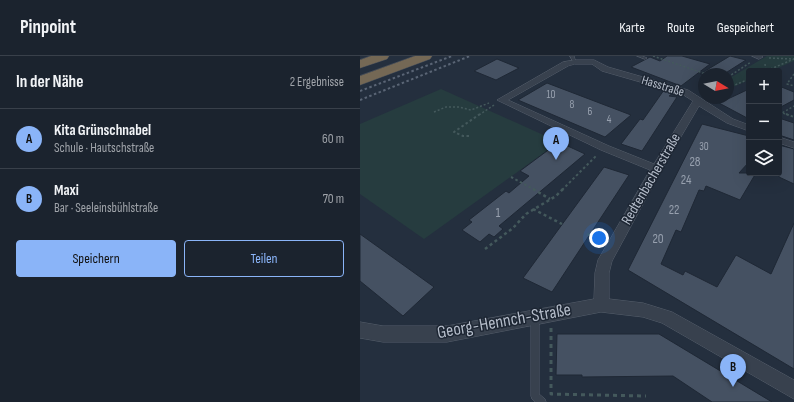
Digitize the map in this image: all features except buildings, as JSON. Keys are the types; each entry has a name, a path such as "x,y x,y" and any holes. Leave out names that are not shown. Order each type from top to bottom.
{"highway":[{"path":"360,64 383,56"},
{"path":"360,72 405,56"},
{"path":"360,80 426,56"}],"street":[{"path":"501,100 574,59 595,59"},
{"name":"Hasstraße","path":"595,59 605,69 685,92 730,121 746,127"},
{"path":"501,100 605,148 656,169"},
{"name":"Redtenbacherstraße","path":"601,305 602,273 605,260 656,169 697,101"},
{"path":"782,141 794,145"},
{"name":"Georg-Hennch-Straße","path":"360,330 383,334 447,334 601,305 643,310 666,317 794,390"}],"lane":[{"path":"638,56 645,58"},
{"path":"535,317 534,396 542,402"}],"path":[{"path":"652,56 698,71"},
{"path":"734,74 758,56"},
{"path":"764,58 794,59 766,71 764,58"},
{"path":"794,74 787,84 794,86"},
{"path":"734,85 746,80"},
{"path":"469,136 463,136 454,132 501,100"},
{"path":"434,112 446,108 459,107 471,110 489,103"},
{"path":"794,106 782,113 794,117"},
{"path":"485,249 513,228 532,209 556,196 573,177 605,148"},
{"path":"511,177 518,182 530,186 537,193 550,199"},
{"path":"532,209 562,224"},
{"path":"552,314 551,394 646,396"}],"green space":[{"path":"767,56 794,56 794,61 778,68 747,68"},
{"path":"746,68 746,81 734,86 734,75"},
{"path":"441,89 559,142 424,239 360,194 360,124"}],"railway":[{"path":"360,91 452,56"},
{"path":"360,100 470,56"}],"place":[{"name":"Kita Grünschnabel","path":"556,160"},
{"name":"Maxi","path":"733,387"}]}
